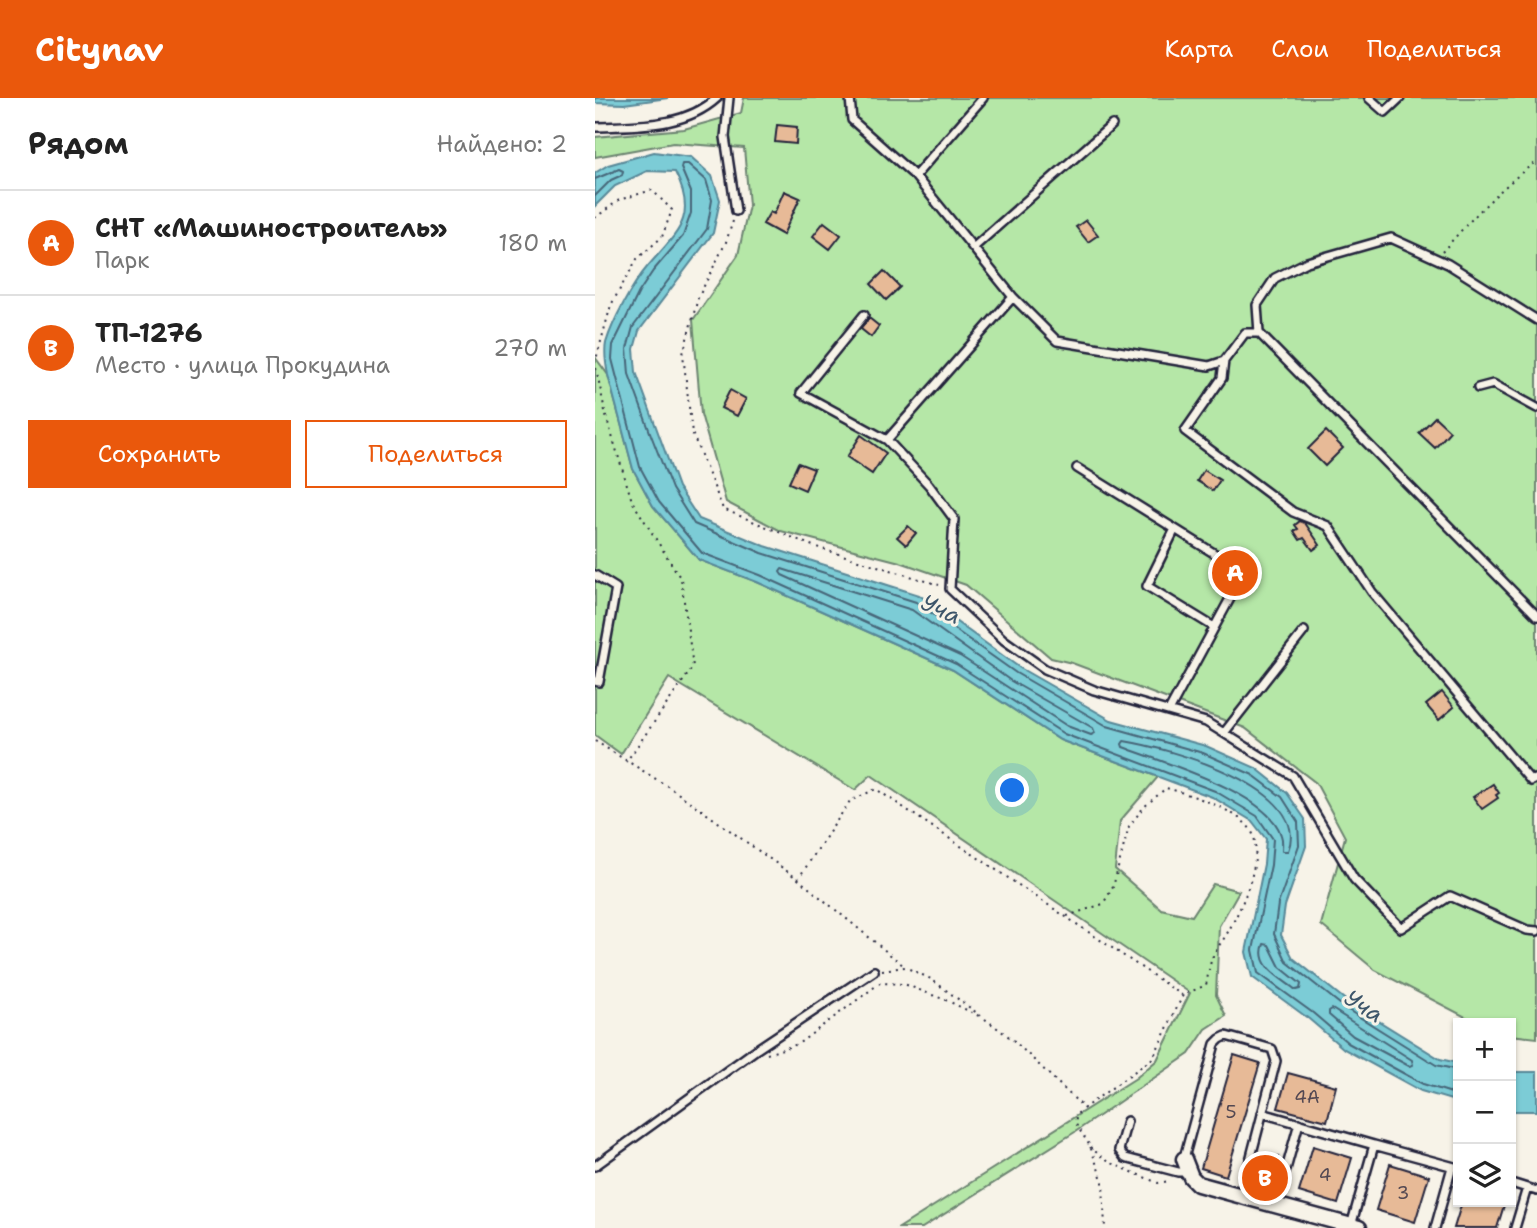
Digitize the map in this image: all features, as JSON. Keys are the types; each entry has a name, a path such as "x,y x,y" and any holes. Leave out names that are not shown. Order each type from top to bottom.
{"street":[{"path":"1187,1166 1198,1184 1355,1227"}],"lane":[{"path":"595,127 664,124 704,110 717,98"},
{"path":"729,98 725,137 736,211"},
{"path":"850,98 852,120 915,176 1013,297 1057,341 1209,366 1224,361"},
{"path":"915,176 983,98"},
{"path":"1369,98 1385,112 1400,98"},
{"path":"973,248 1112,125"},
{"path":"1537,320 1448,264 1391,238 1307,262 1275,278 1257,305 1259,333 1537,616"},
{"path":"887,440 1013,297"},
{"path":"864,315 801,393 887,440 929,485 954,519 950,589 1005,640 1045,669 1094,690 1206,722 1293,776 1354,879 1401,928 1450,896 1527,930 1537,931"},
{"path":"1259,333 1245,333 1224,361 1222,378 1185,431 1293,512 1328,526 1372,592 1531,781 1537,778"},
{"path":"1478,388 1493,384 1537,408"},
{"path":"1077,468 1241,570 1239,582 1169,711"},
{"path":"1175,529 1147,586 1214,627"},
{"path":"595,575 616,588 599,682 595,681"},
{"path":"1224,733 1304,631"},
{"path":"595,1166 746,1057 874,971"},
{"path":"1127,1121 1120,1154 1178,1172 1187,1166 1216,1044 1226,1036 1272,1049 1276,1054 1276,1061 1241,1195"},
{"path":"1262,1113 1453,1166"},
{"path":"1276,1205 1299,1123"},
{"path":"1355,1227 1374,1144"},
{"path":"1434,1228 1453,1173"},
{"path":"1516,1185 1537,1191"},
{"path":"1515,1228 1527,1188"}],"path":[{"path":"1436,259 1478,212 1537,161"},
{"path":"595,218 619,200 652,190 672,210 662,237 637,259 611,305 595,363 606,415 632,501 681,579 693,667 625,762"},
{"path":"736,211 726,242 698,298 683,354 692,433 723,509 813,546 950,589"},
{"path":"595,741 672,789 798,879 905,967 931,979 1012,1039 1084,1108"},
{"path":"1067,916 1103,904 1114,887 1129,827 1144,807 1166,788 1191,795 1232,815 1254,835 1254,865 1244,899 1229,931 1213,956 1206,985 1183,995 1153,1058 1077,1114 1075,1123 1090,1146 1103,1182 1105,1228"},
{"path":"798,879 850,801 876,789 1183,995"},
{"path":"874,971 905,967"},
{"path":"746,1057 760,1056 798,1044 880,983 904,984 925,991 986,1020"}],"green space":[{"path":"744,98 1537,98 1537,1038 1516,1036 1516,1018 1467,1018 1375,970 1321,925 1345,837 1316,783 1245,728 1072,663 1051,658 966,585 900,562 781,531 726,502 701,414 693,320 738,255 749,205 744,148 673,143 595,157 595,137 684,129 741,113"},
{"path":"595,357 608,375 633,469 653,506 699,560 757,582 953,670 1060,740 1158,777 1120,821 1115,869 1161,909 1192,916 1213,884 1239,891 1219,926 1216,995 1226,1016 1206,1029 1189,1054 1075,1132 922,1228 899,1228 1136,1078 1157,1060 1190,993 871,775 855,790 669,678 621,754 595,735"}],"water":[{"path":"595,98 668,98 624,104 595,103"},
{"path":"654,152 691,157 712,176 720,200 713,233 639,331 634,349 636,372 678,487 699,519 765,546 919,595 1020,668 1111,720 1206,746 1256,768 1287,793 1305,819 1306,846 1285,906 1281,935 1293,958 1348,1002 1440,1059 1453,1062 1453,1101 1421,1091 1344,1049 1252,977 1246,952 1264,864 1266,839 1252,821 1212,797 1060,740 953,670 757,582 699,560 653,506 633,469 605,359 605,347 613,324 630,293 681,224 685,202 682,188 675,172 647,171 615,186 595,206 595,173 608,165"},
{"path":"1516,1072 1537,1072 1537,1111 1516,1111"}],"building":[{"path":"777,125 797,127 796,144 775,142"},
{"path":"784,191 800,198 783,235 763,224 770,212 774,214"},
{"path":"1086,220 1098,235 1088,242 1076,227"},
{"path":"824,222 841,235 830,249 813,236"},
{"path":"884,271 900,287 886,300 871,284"},
{"path":"869,318 879,326 871,337 861,329"},
{"path":"730,390 746,399 737,416 721,408"},
{"path":"1435,417 1450,431 1435,448 1419,433"},
{"path":"1326,431 1343,448 1325,466 1308,449"},
{"path":"861,435 886,453 872,474 847,457"},
{"path":"798,463 814,469 805,490 789,483"},
{"path":"1204,470 1220,480 1213,491 1197,481"},
{"path":"1300,521 1305,523 1320,545 1313,550 1304,538 1300,540 1294,531 1298,529 1295,525"},
{"path":"908,526 916,533 906,545 897,537"},
{"path":"1442,692 1454,707 1439,720 1426,705"},
{"path":"1493,784 1499,793 1496,795 1498,798 1482,809 1473,797"},
{"path":"1234,1055 1260,1063 1226,1176 1201,1168"},
{"path":"1288,1073 1336,1086 1327,1121 1278,1108"},
{"path":"1313,1146 1352,1158 1338,1204 1299,1192"},
{"path":"1266,1153 1278,1157 1269,1185 1257,1182"},
{"path":"1390,1164 1429,1176 1415,1222 1376,1210"},
{"path":"1460,1207 1503,1207 1497,1228 1454,1228"}],"place":[{"name":"СНТ «Машиностроитель»","path":"1235,573"},
{"name":"ТП-1276","path":"1265,1178"}],"water label":[{"name":"Уча","path":"941,609"},
{"name":"Уча","path":"1364,1006"}]}
